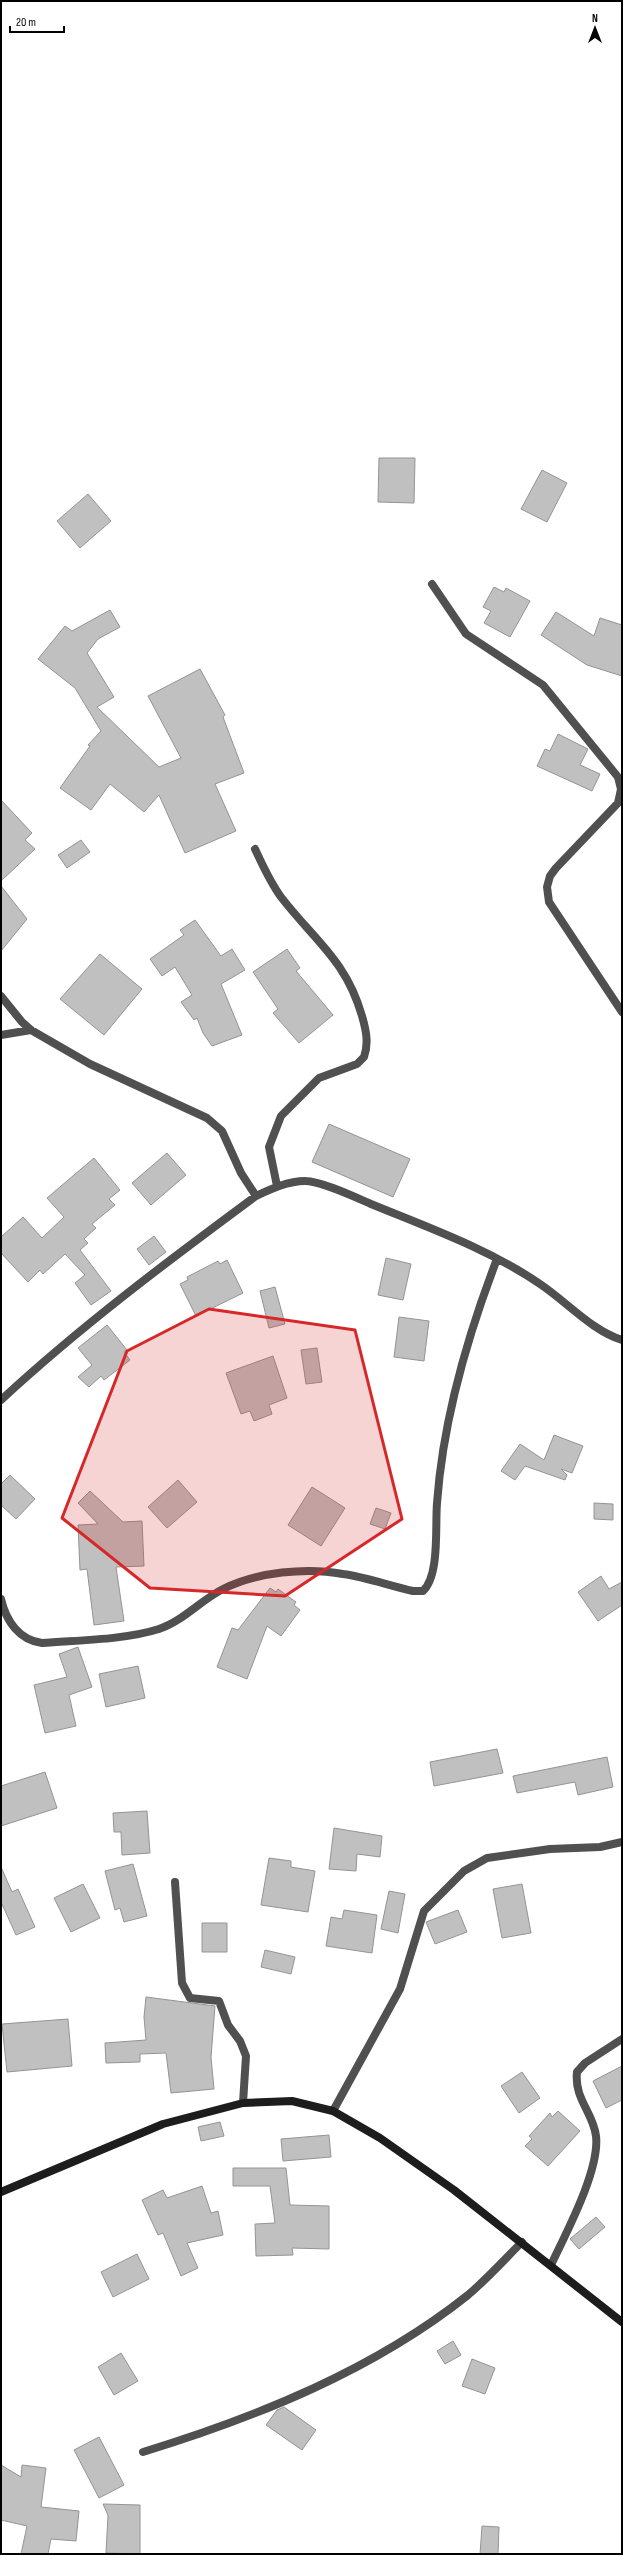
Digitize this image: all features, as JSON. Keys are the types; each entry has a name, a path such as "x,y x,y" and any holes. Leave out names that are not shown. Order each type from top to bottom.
{"main road":[{"path":"1,2192 163,2124 243,2103 292,2101 333,2112 380,2138 522,2242 622,2322"}],"street":[{"path":"432,584 466,634 543,685 618,777 621,789 618,803 556,868 550,876 547,887 549,902 560,922 622,1012"},
{"path":"255,849 269,880 282,898 332,954 347,975 357,996 367,1038 364,1057 357,1064 319,1078 281,1116 269,1147 276,1186"},
{"path":"1,996 22,1022 32,1030 90,1064 207,1118 222,1131 241,1173 256,1196"},
{"path":"1,1035 32,1030"},
{"path":"1,1400 83,1328 256,1196 276,1186 305,1181 342,1192 450,1236 540,1283 608,1335 622,1340"},
{"path":"1,1600 12,1624 19,1633 31,1642 42,1644 151,1632 178,1620 200,1602 224,1588 255,1578 299,1572 342,1573 413,1591 423,1591 430,1585 434,1570 437,1501 447,1431 460,1369 481,1302 497,1260"},
{"path":"333,2112 400,1989 424,1911 464,1871 487,1858 550,1848 600,1847 622,1842"},
{"path":"175,1882 182,1983 190,1998 219,2001 228,2025 240,2041 246,2056 243,2103"},
{"path":"551,2265 582,2197 594,2159 596,2135 578,2094 577,2072 585,2063 622,2040"},
{"path":"144,2452 216,2430 347,2374 420,2330 468,2294 522,2242"}],"highlighted area":[{"path":"209,1309 355,1330 402,1519 285,1596 150,1588 62,1518 127,1351"}],"building":[{"path":"379,458 415,458 414,503 378,502"},
{"path":"542,470 567,483 547,522 521,509"},
{"path":"88,494 111,521 80,548 57,521"},
{"path":"494,587 504,592 506,588 530,601 510,637 484,623 491,611 483,607"},
{"path":"110,610 120,627 98,639 87,653 114,697 97,707 159,767 181,758 148,696 200,669 225,715 223,717 244,773 215,784 236,831 185,853 159,795 144,812 110,784 91,810 60,788 90,746 88,745 101,731 75,688 38,659 65,626 72,631"},
{"path":"556,612 594,636 600,618 622,625 622,676 587,665 541,635"},
{"path":"558,734 588,749 580,765 600,774 592,791 537,766 545,749 550,751"},
{"path":"1,800 32,833 25,840 35,849 1,881"},
{"path":"81,840 90,852 67,868 58,855"},
{"path":"1,886 27,919 1,951"},
{"path":"195,920 221,956 232,949 245,970 221,984 242,1035 212,1046 203,1033 197,1018 194,1020 181,1002 192,995 175,967 162,976 150,959 184,935 180,930"},
{"path":"287,949 300,968 296,971 333,1015 299,1043 273,1013 278,1009 253,972"},
{"path":"100,954 142,989 104,1035 60,999"},
{"path":"329,1124 410,1159 393,1197 312,1162"},
{"path":"167,1153 186,1175 151,1205 132,1183"},
{"path":"94,1158 120,1190 109,1199 115,1205 92,1224 96,1228 84,1239 88,1243 80,1250 111,1291 91,1305 75,1283 85,1275 65,1254 43,1274 40,1270 28,1282 1,1253 1,1237 23,1217 42,1238 64,1217 47,1198"},
{"path":"154,1236 166,1252 149,1265 137,1249"},
{"path":"386,1258 411,1264 403,1300 378,1295"},
{"path":"227,1260 243,1293 196,1316 180,1284 188,1280 187,1277 218,1261 220,1264"},
{"path":"275,1287 285,1324 269,1328 260,1291"},
{"path":"399,1317 429,1321 424,1361 394,1357"},
{"path":"107,1325 127,1350 124,1352 130,1360 104,1380 101,1376 89,1387 78,1377 92,1365 78,1348"},
{"path":"317,1348 322,1382 306,1384 301,1350"},
{"path":"273,1356 287,1398 269,1405 272,1414 254,1421 250,1411 241,1414 226,1373"},
{"path":"554,1435 583,1446 572,1473 561,1469 567,1475 565,1480 525,1466 515,1480 501,1471 520,1444 544,1460"},
{"path":"10,1475 35,1499 16,1519 1,1505 1,1484"},
{"path":"178,1480 197,1502 167,1528 148,1507"},
{"path":"312,1487 345,1508 321,1546 288,1525"},
{"path":"90,1491 123,1522 142,1521 144,1566 116,1567 124,1621 94,1625 87,1569 80,1570 78,1525 98,1524 78,1503"},
{"path":"594,1503 613,1504 613,1520 594,1519"},
{"path":"376,1508 391,1513 385,1529 370,1524"},
{"path":"601,1576 609,1589 622,1582 622,1605 598,1621 578,1592"},
{"path":"270,1588 276,1592 278,1589 296,1602 294,1605 300,1610 281,1636 267,1626 247,1679 217,1667 232,1628 238,1630"},
{"path":"78,1647 92,1687 69,1695 76,1726 45,1733 34,1685 67,1677 59,1654"},
{"path":"138,1666 145,1698 106,1707 99,1674"},
{"path":"497,1749 503,1773 434,1786 430,1762"},
{"path":"607,1757 613,1787 578,1795 575,1782 517,1793 513,1776"},
{"path":"45,1772 57,1808 1,1826 1,1786"},
{"path":"147,1811 150,1853 122,1855 121,1832 114,1832 113,1813"},
{"path":"334,1828 382,1836 380,1857 357,1854 356,1871 329,1869"},
{"path":"269,1858 291,1861 291,1867 315,1871 308,1912 261,1905"},
{"path":"133,1864 147,1916 124,1922 120,1908 115,1910 105,1871"},
{"path":"1,1867 12,1892 18,1889 35,1927 16,1935 1,1902"},
{"path":"83,1884 100,1918 71,1932 54,1898"},
{"path":"522,1884 531,1933 502,1938 493,1889"},
{"path":"389,1891 405,1894 398,1933 381,1929"},
{"path":"344,1910 377,1915 372,1953 326,1946 331,1917 342,1919"},
{"path":"458,1910 467,1932 435,1944 426,1922"},
{"path":"202,1923 227,1923 227,1952 202,1952"},
{"path":"265,1950 295,1957 291,1974 261,1967"},
{"path":"146,1997 215,2006 211,2057 214,2089 171,2093 166,2053 140,2054 140,2062 106,2063 105,2043 146,2040 144,2017"},
{"path":"68,2019 72,2066 7,2072 2,2024"},
{"path":"622,2066 622,2100 606,2108 593,2081"},
{"path":"522,2072 540,2098 519,2113 501,2086"},
{"path":"558,2111 580,2131 548,2166 525,2146 532,2139 529,2136 550,2113 552,2117"},
{"path":"220,2122 224,2136 201,2141 198,2127"},
{"path":"329,2135 331,2157 283,2161 281,2139"},
{"path":"233,2168 286,2168 290,2205 329,2206 329,2249 292,2248 293,2255 256,2256 255,2224 275,2223 270,2186 233,2186"},
{"path":"202,2186 211,2213 218,2211 223,2235 187,2243 198,2268 181,2276 163,2233 158,2235 142,2200 163,2190 167,2198"},
{"path":"596,2217 605,2227 579,2249 570,2239"},
{"path":"137,2254 149,2279 113,2297 101,2272"},
{"path":"453,2341 461,2355 445,2364 437,2351"},
{"path":"121,2353 138,2381 114,2395 98,2367"},
{"path":"472,2359 495,2368 485,2394 462,2386"},
{"path":"284,2407 316,2430 302,2450 266,2425 277,2410"},
{"path":"99,2437 124,2485 99,2498 74,2450"},
{"path":"1,2465 21,2477 22,2465 46,2468 41,2507 79,2511 76,2541 51,2539 48,2554 21,2554 27,2526 1,2520"},
{"path":"103,2504 140,2505 140,2554 106,2553 108,2515"},
{"path":"482,2526 499,2527 498,2554 480,2554"}]}
